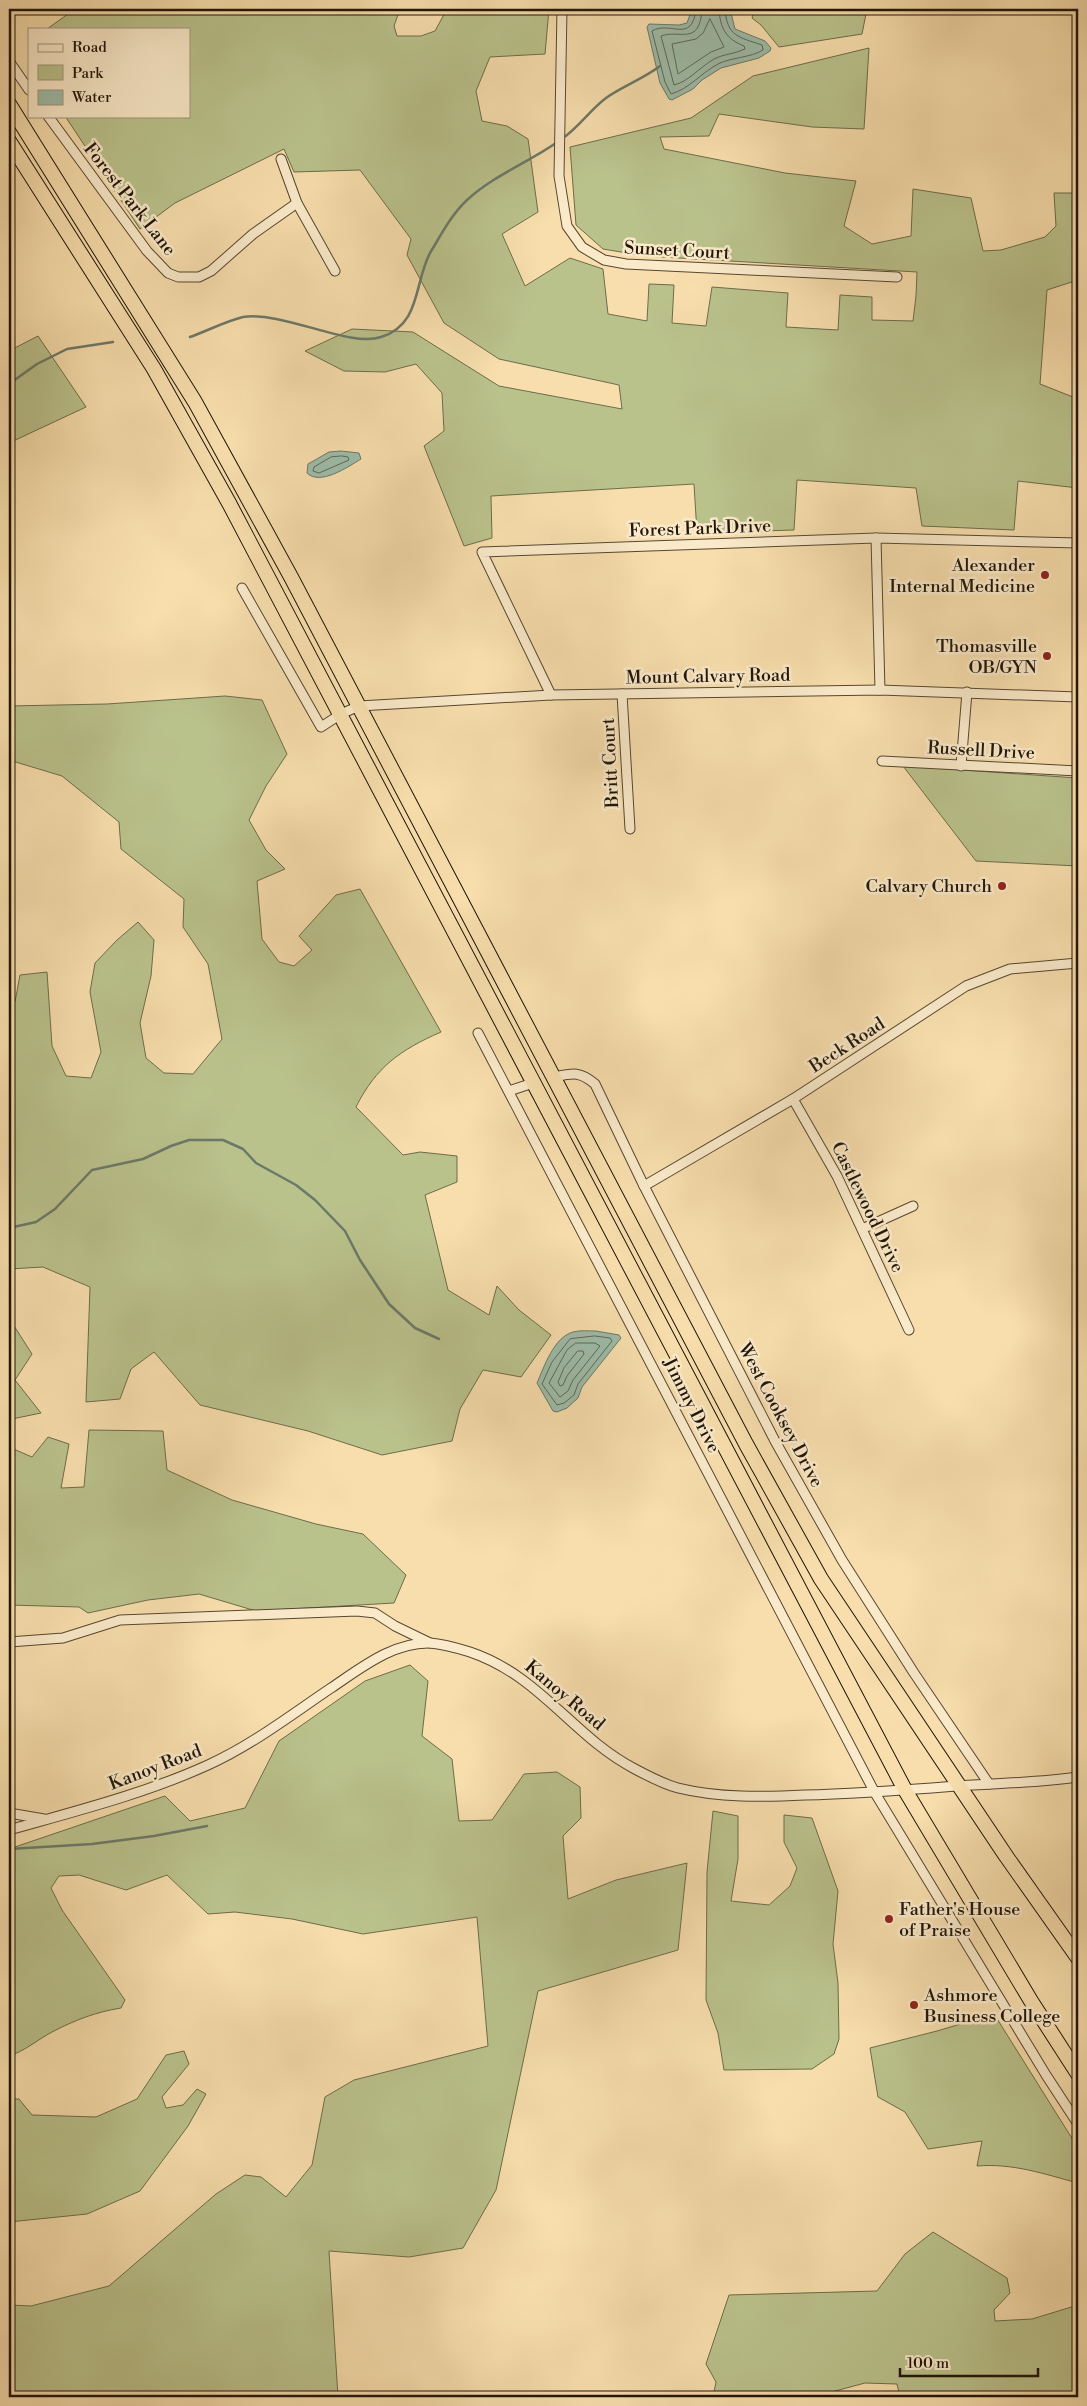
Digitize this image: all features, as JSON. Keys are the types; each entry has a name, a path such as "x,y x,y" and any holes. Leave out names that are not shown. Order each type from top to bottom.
{"highway":[{"path":"9,104 195,402 359,706 746,1444 821,1579 958,1786 1078,1958"},
{"path":"9,141 154,369 229,502 906,1790 1031,2001 1078,2074"}],"street":[{"name":"Sunset Court","path":"562,9 560,176 567,226 582,247 604,260 626,264 897,277"},
{"path":"9,61 28,89"},
{"name":"Forest Park Lane","path":"49,118 146,251 168,273 178,277 199,277 212,271 253,234 297,203"},
{"path":"281,159 297,203 335,271"},
{"path":"876,538 880,690"},
{"name":"Forest Park Drive","path":"551,695 482,552 876,538 1078,543"},
{"name":"Mount Calvary Road","path":"242,588 321,728 341,714 359,706 551,695 880,690 1078,697"},
{"path":"961,766 967,692"},
{"name":"Britt Court","path":"622,694 630,829"},
{"name":"Russell Drive","path":"882,761 1078,771"},
{"name":"Beck Road","path":"644,1186 793,1099 966,986 1010,969 1078,963"},
{"name":"Jimmy Drive","path":"478,1033 875,1793 1046,2075 1078,2124"},
{"name":"West Cooksey Drive","path":"554,1077 571,1073 586,1075 595,1084 644,1186 775,1441 842,1560 914,1673 989,1784"},
{"path":"509,1091 533,1083"},
{"name":"Castlewood Drive","path":"793,1099 837,1176 909,1330"},
{"path":"862,1229 913,1206"},
{"path":"9,1642 63,1638 120,1620 357,1611 375,1613 395,1626 430,1643"},
{"name":"Kanoy Road","path":"9,1830 138,1792 210,1764 244,1746 371,1662 409,1645 430,1643 453,1646 501,1665 532,1685 607,1752 634,1769 674,1787 707,1794 764,1797 875,1793 958,1786 1043,1782 1078,1777"},
{"path":"9,1813 47,1819"}],"green space":[{"path":"65,9 400,9 394,26 397,36 421,36 435,31 447,9 549,9 545,54 490,57 476,91 482,121 507,126 528,139 538,212 502,234 525,286 570,258 603,269 608,314 647,321 649,284 674,285 672,323 706,326 712,287 788,293 786,327 838,330 840,295 872,297 872,320 913,321 917,272 645,256 603,249 576,225 570,147 691,118 753,76 869,48 864,129 812,127 719,114 709,136 660,137 664,149 785,173 856,181 844,226 872,244 911,236 913,189 971,198 983,251 1001,250 1045,237 1056,226 1054,193 1078,193 1078,280 1047,290 1040,384 1078,399 1078,488 1018,481 1014,530 922,526 916,488 797,480 794,530 697,533 694,484 491,496 492,538 464,546 424,446 444,431 442,393 416,364 385,372 344,371 305,351 352,329 413,332 499,386 622,409 619,385 499,359 444,323 407,255 411,239 360,170 294,172 284,149 175,203 140,229 66,118 190,118 190,28 48,28 68,14"},
{"path":"754,9 867,9 862,34 779,47 761,25 752,18"},
{"path":"38,336 86,407 9,443 9,351"},
{"path":"225,696 262,700 287,754 266,786 249,820 266,850 285,869 257,881 262,939 279,962 294,966 312,950 299,936 336,895 360,889 441,1032 413,1046 391,1061 372,1081 356,1107 403,1155 420,1152 457,1156 457,1182 425,1195 448,1290 489,1315 497,1286 519,1310 551,1335 521,1377 483,1370 460,1409 452,1441 382,1455 308,1431 200,1405 154,1352 131,1369 120,1399 86,1402 90,1287 43,1267 9,1269 9,1008 15,1002 20,975 47,972 52,1046 66,1076 91,1078 101,1052 90,992 95,963 138,922 154,940 151,976 140,1023 146,1058 164,1073 193,1074 222,1039 208,964 183,927 184,899 121,849 119,822 62,776 9,760 9,706 107,704"},
{"path":"903,766 1078,778 1078,866 976,861"},
{"path":"9,1318 32,1354 15,1380 41,1413 12,1419 9,1426"},
{"path":"89,1430 163,1431 167,1470 232,1500 316,1524 363,1534 406,1575 394,1603 256,1611 199,1594 148,1600 88,1613 79,1607 9,1605 9,1447 32,1457 48,1437 69,1444 61,1488 84,1487"},
{"path":"410,1665 428,1681 422,1736 452,1759 459,1821 492,1820 524,1774 557,1772 580,1787 581,1818 563,1836 568,1899 616,1880 687,1863 678,1950 538,1991 496,2190 463,2248 409,2257 329,2251 338,2397 9,2397 9,2305 31,2306 109,2286 216,2194 245,2175 261,2177 286,2197 312,2165 325,2097 354,2080 488,2046 477,1917 363,1934 292,1919 235,1912 208,1914 167,1875 126,1890 79,1875 59,1876 51,1888 62,1910 125,2000 121,2008 94,2014 69,2024 9,2056 9,1849 165,1796 190,1821 245,1808 279,1741 365,1681"},
{"path":"713,1811 738,1816 738,1859 731,1901 769,1905 790,1886 797,1868 784,1842 784,1815 812,1818 838,1891 833,1944 838,1983 839,2039 834,2054 812,2069 724,2070 718,2033 706,2000 707,1872"},
{"path":"994,2014 1078,2148 1078,2183 1016,2168 977,2166 982,2141 928,2149 905,2112 878,2097 870,2048"},
{"path":"184,2051 189,2064 162,2097 166,2108 183,2105 197,2089 206,2094 188,2126 140,2191 87,2214 9,2222 9,2099 19,2099 32,2115 96,2117 137,2099 166,2055"},
{"path":"933,2232 1007,2278 1010,2293 994,2310 995,2321 1032,2319 1078,2305 1078,2397 900,2397 897,2384 865,2383 813,2397 713,2397 716,2382 706,2364 729,2295 877,2291 905,2254"}],"water":[{"path":"692,9 730,9 735,29 765,41 771,48 770,51 759,58 721,68 702,80 693,89 672,100 669,99 660,83 647,27 649,24 679,25 687,23"},
{"path":"329,452 359,453 361,459 334,474 319,477 307,473 308,464"},
{"path":"579,1331 596,1331 619,1335 621,1338 582,1387 578,1398 567,1408 557,1412 553,1411 537,1383 550,1353 566,1335"}],"waterway":[{"path":"563,138 606,98 660,66"},
{"path":"190,337 243,317 277,319 352,338 368,339 381,337 394,331 410,313 430,253 461,206 477,191 556,143"},
{"path":"9,384 37,364 67,349 113,342"},
{"path":"9,1228 36,1222 55,1209 92,1170 143,1159 189,1140 223,1140 243,1149 256,1163 296,1185 315,1200 345,1231 360,1260 389,1304 415,1328 439,1339"},
{"path":"9,1849 92,1844 154,1836 207,1826"}],"place":[{"name":"Alexander Internal Medicine","path":"1045,575"},
{"name":"Thomasville OB/GYN","path":"1047,656"},
{"name":"Calvary Church","path":"1002,886"},
{"name":"Father's House of Praise","path":"889,1919"},
{"name":"Ashmore Business College","path":"914,2005"}]}
